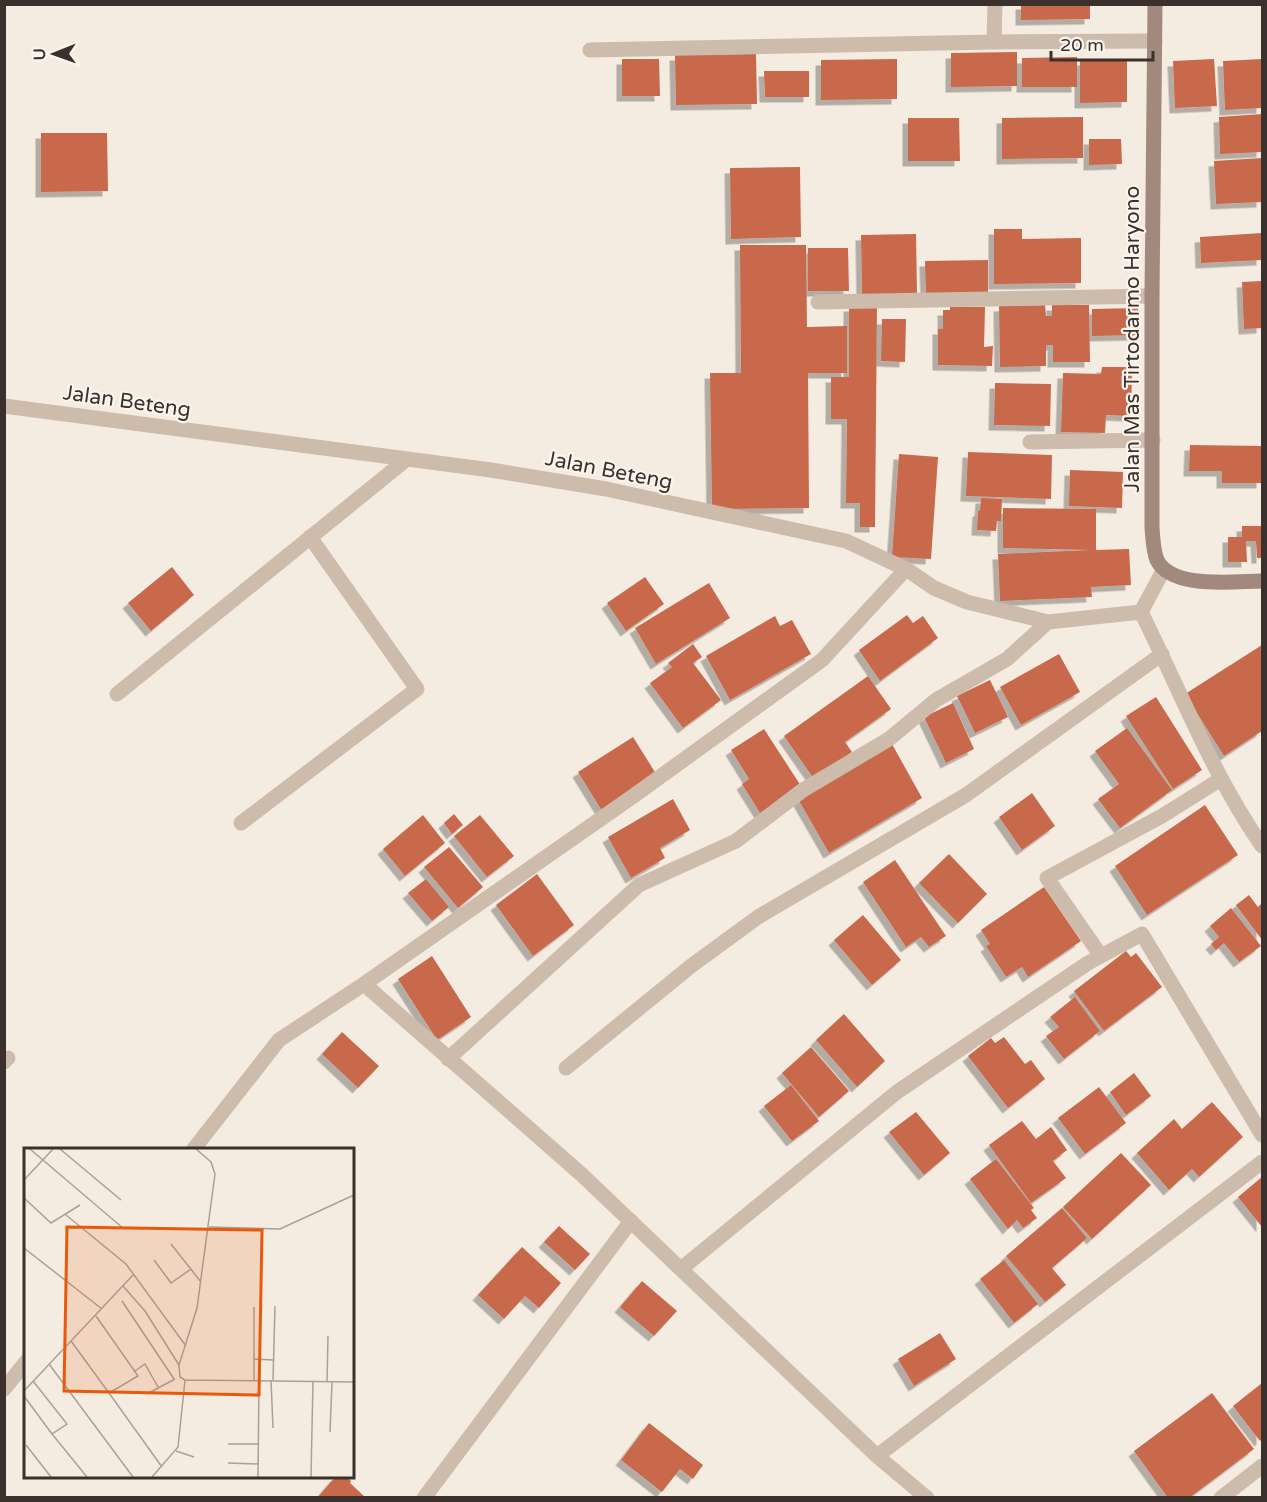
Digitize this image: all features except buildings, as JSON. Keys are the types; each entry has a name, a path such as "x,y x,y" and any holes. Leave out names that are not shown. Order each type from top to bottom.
{"street":[{"path":"994,42 995,4"},
{"name":"Jalan Mas Tirtodarmo Haryono","path":"1155,4 1152,296 1153,542 1158,561 1164,569"},
{"path":"590,50 1155,41"},
{"path":"818,302 1152,296"},
{"name":"Jalan Beteng","path":"4,406 491,470 606,489 846,541 906,569 934,588 967,602 1047,622 1141,612"},
{"path":"1030,442 1153,440"},
{"path":"117,694 406,459"},
{"path":"241,823 417,689 310,537"},
{"path":"194,1148 279,1040 364,984 632,797 822,660 906,569"},
{"path":"1263,581 1186,580 1164,569 1141,612 1221,778 1263,846"},
{"path":"448,1059 639,885 736,841 803,790 889,739 936,700 1006,659 1047,622"},
{"path":"566,1068 691,966 758,917 966,795 1162,654"},
{"path":"1101,956 1047,878 1162,816 1221,778"},
{"path":"682,1268 897,1092 1101,956 1142,934 1263,1135"},
{"path":"364,984 581,1174 877,1456 927,1497"},
{"path":"877,1456 1263,1162"},
{"path":"424,1497 631,1221"},
{"path":"4,1389 24,1364"},
{"path":"1221,1497 1263,1466"}]}
